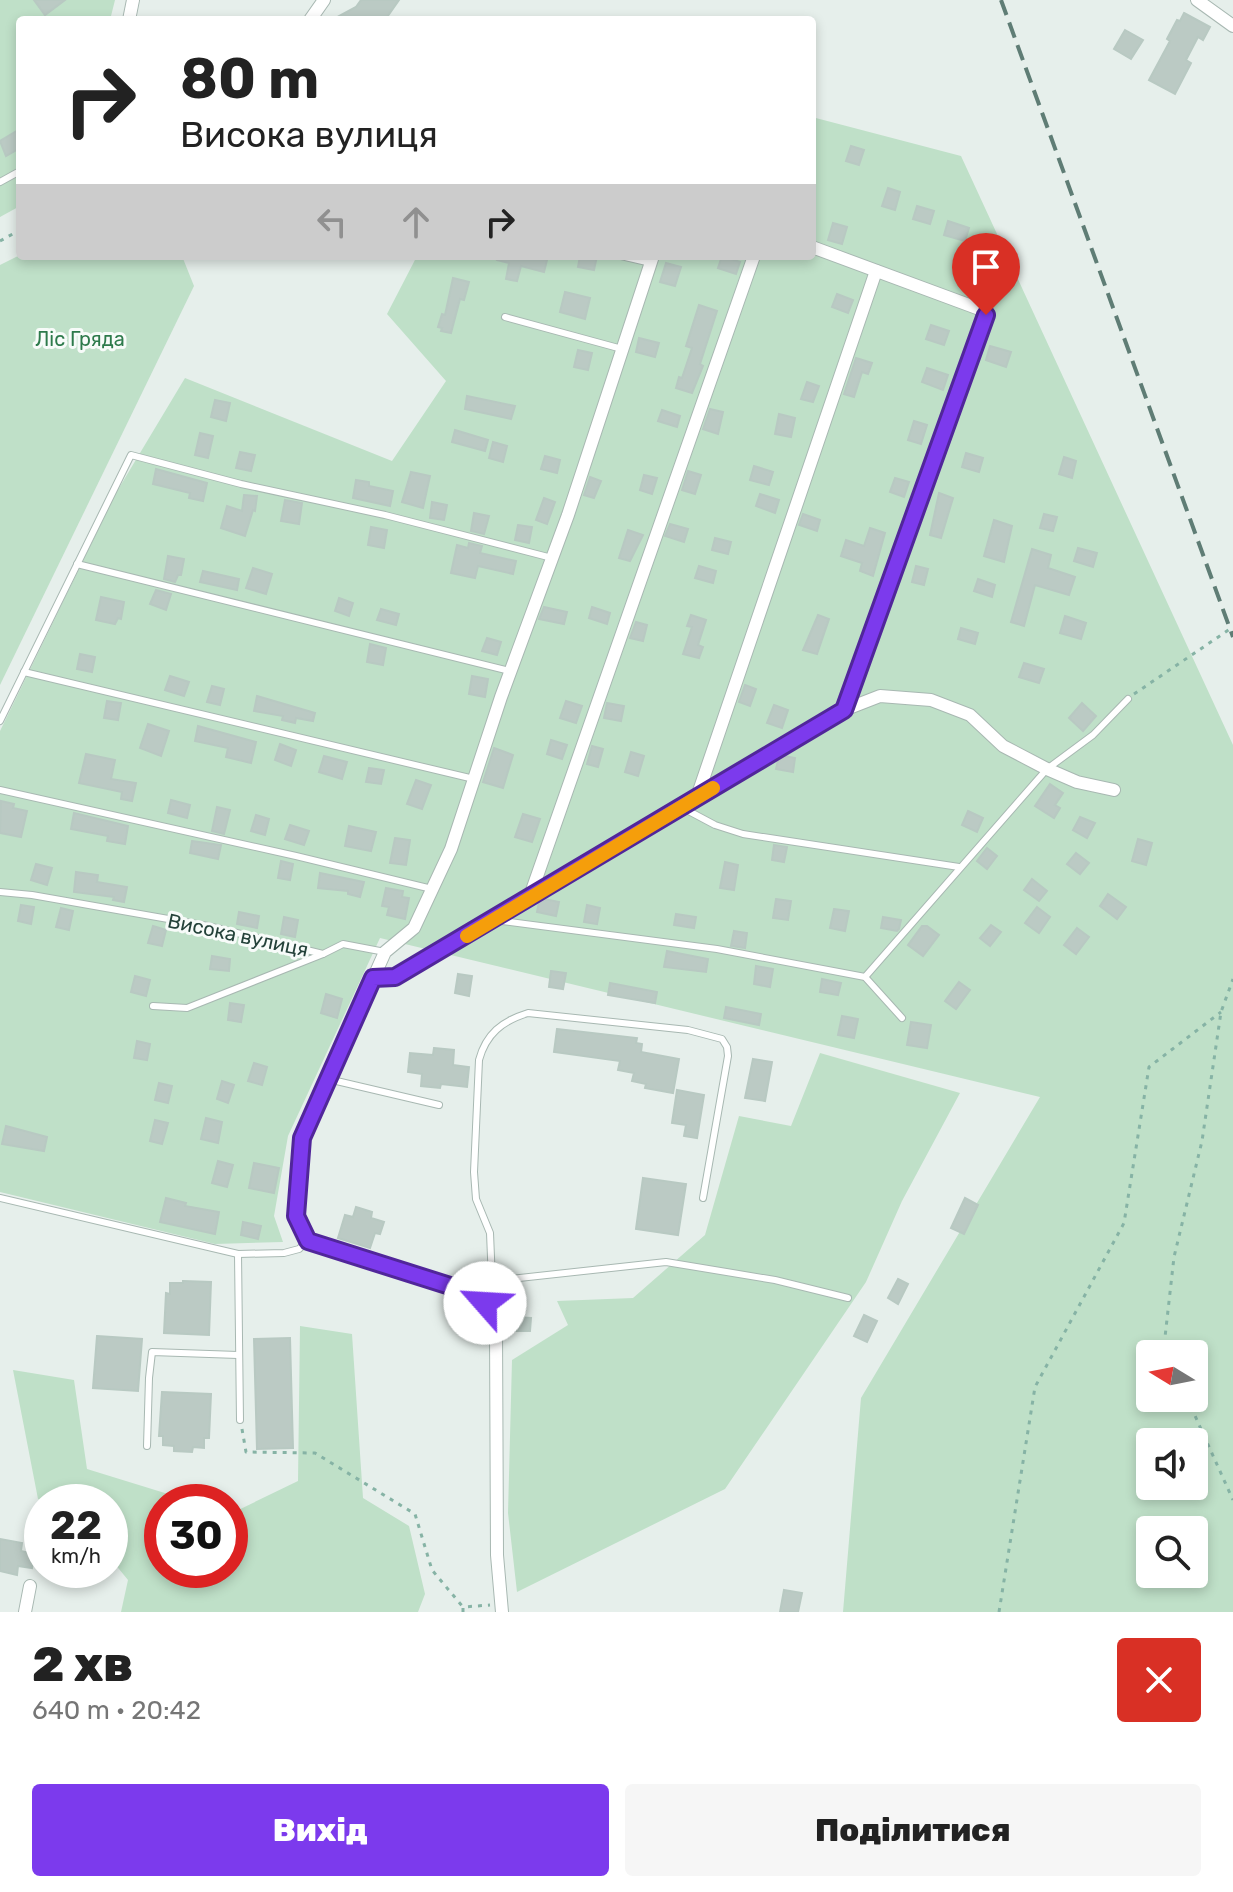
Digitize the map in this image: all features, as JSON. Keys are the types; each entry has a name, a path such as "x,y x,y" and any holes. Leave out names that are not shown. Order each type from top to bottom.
{"street":[{"path":"1197,0 1233,26"},
{"path":"816,248 985,311 986,315 844,710"},
{"path":"502,1608 497,1555 496,1328 485,1303 469,1292 308,1241 296,1216 302,1138 385,952 414,928 451,849 652,260"},
{"path":"529,899 753,260"},
{"path":"697,797 876,271"},
{"path":"373,978 395,977 844,710 880,696 931,700 970,715 1003,746 1047,769 1077,782 1114,790"},
{"path":"25,1612 30,1588"}],"lane":[{"path":"505,317 622,349"},
{"path":"0,721 131,455 552,558"},
{"path":"77,564 510,671"},
{"path":"24,672 474,779"},
{"path":"865,977 1047,769 1093,735 1128,699"},
{"path":"0,790 432,889"},
{"path":"682,807 715,825 743,834 959,867"},
{"name":"Висока вулиця","path":"0,892 208,926 323,954 343,944 385,952"},
{"path":"494,920 717,949 865,977 902,1018"},
{"path":"153,1006 187,1008 323,954"},
{"path":"485,1303 492,1281 490,1233 476,1199 474,1172 479,1060 484,1043 512,1018 528,1013 688,1030 722,1039 728,1056 703,1198"},
{"path":"328,1079 439,1105"},
{"path":"0,1198 238,1254 284,1253 299,1249 308,1241"},
{"path":"238,1254 240,1420"},
{"path":"492,1281 666,1262 775,1280 848,1298"},
{"path":"147,1446 152,1352 238,1355"}],"path":[{"path":"1128,699 1233,627"},
{"path":"1165,1340 1174,1257 1202,1141 1221,1012 1233,979"},
{"path":"999,1612 1035,1387 1124,1223 1149,1067 1221,1012"},
{"path":"1193,1412 1233,1500"},
{"path":"240,1420 246,1452 315,1453 415,1514 432,1570 463,1609 502,1608"}],"green space":[{"path":"0,0 115,0 111,16 16,16 16,208 0,217"},
{"path":"816,118 961,156 1233,745 1233,1612 843,1612 861,1398 1040,1097 380,938 288,1136 274,1216 283,1242 215,1244 0,1192 0,731 116,493 185,378 392,461 446,381 387,314 415,260 816,260"},
{"name":"Ліс Гряда","path":"16,257 16,260 184,260 194,286 0,685 0,265"},
{"path":"820,1053 960,1093 902,1201 866,1282 725,1489 517,1592 508,1513 512,1360 568,1325 557,1301 633,1298 705,1235 739,1116 791,1126"},
{"path":"300,1326 352,1334 363,1498 409,1526 425,1594 418,1612 121,1612 128,1588 128,1484 35,1484 13,1370 74,1380 87,1469 144,1487 144,1588 248,1588 248,1505 298,1481"}],"building":[{"path":"34,0 65,0 45,15"},
{"path":"361,0 399,0 388,16 339,16 356,7"},
{"path":"1184,13 1210,27 1203,40 1198,37 1186,60 1191,63 1175,94 1149,80 1170,41 1167,39"},
{"path":"1125,30 1143,40 1131,59 1114,49"},
{"path":"16,131 16,150 6,156 0,141"},
{"path":"851,146 864,150 859,165 846,161"},
{"path":"888,188 900,192 895,210 882,206"},
{"path":"917,206 934,211 930,224 913,219"},
{"path":"948,221 969,228 965,241 944,235"},
{"path":"833,223 847,227 842,244 828,240"},
{"path":"497,260 547,260 544,272 521,266 517,281 506,279 509,263"},
{"path":"579,260 596,260 594,270 578,267"},
{"path":"721,260 740,262 736,274 718,268"},
{"path":"666,263 681,267 675,286 660,282"},
{"path":"973,271 987,275 983,292 969,288"},
{"path":"453,278 469,282 464,300 460,299 451,333 438,327 442,314 445,315"},
{"path":"565,292 590,298 585,319 560,312"},
{"path":"837,294 853,300 848,313 832,307"},
{"path":"699,305 717,311 700,364 703,366 692,393 676,388 692,348 686,346"},
{"path":"931,325 949,331 944,345 926,339"},
{"path":"639,338 659,343 655,357 636,352"},
{"path":"990,346 1011,352 1006,367 986,360"},
{"path":"578,350 592,353 588,370 574,367"},
{"path":"856,358 872,363 868,374 862,372 854,397 844,394"},
{"path":"927,368 948,375 943,390 922,382"},
{"path":"807,382 819,386 813,402 801,399"},
{"path":"467,396 515,406 511,419 465,409"},
{"path":"215,400 230,403 226,421 211,417"},
{"path":"710,409 723,412 718,434 703,429"},
{"path":"662,410 680,416 677,427 658,421"},
{"path":"779,414 795,418 791,437 775,434"},
{"path":"914,421 927,425 921,444 908,440"},
{"path":"455,430 488,440 485,451 452,442"},
{"path":"200,433 213,436 208,458 195,455"},
{"path":"493,442 507,446 503,462 489,458"},
{"path":"240,452 255,455 251,471 236,468"},
{"path":"966,453 983,458 979,472 962,467"},
{"path":"545,456 560,460 557,473 541,469"},
{"path":"1064,457 1076,461 1072,478 1059,474"},
{"path":"754,466 773,472 769,485 750,480"},
{"path":"156,469 207,483 203,501 189,498 190,493 153,484"},
{"path":"688,471 701,475 695,494 682,490"},
{"path":"411,472 430,476 423,508 402,502"},
{"path":"644,475 657,478 652,494 640,490"},
{"path":"590,477 601,481 594,498 584,495"},
{"path":"895,478 909,482 904,497 890,492"},
{"path":"356,480 393,491 390,506 353,498"},
{"path":"939,493 953,498 941,538 930,535"},
{"path":"760,494 779,500 775,513 756,506"},
{"path":"244,495 257,496 245,536 221,528 227,506 242,511"},
{"path":"544,498 555,502 547,524 536,520"},
{"path":"285,500 302,503 299,524 281,521"},
{"path":"432,502 447,505 444,520 430,518"},
{"path":"474,513 489,516 484,534 471,531"},
{"path":"803,514 820,520 817,531 799,525"},
{"path":"1044,514 1057,517 1053,531 1040,528"},
{"path":"994,520 1012,526 1004,562 984,556"},
{"path":"670,524 688,529 684,542 665,536"},
{"path":"518,525 532,527 529,543 515,540"},
{"path":"371,527 387,530 384,548 368,545"},
{"path":"870,528 885,533 873,576 860,571 862,563 841,556 846,540 864,546"},
{"path":"628,530 643,535 630,561 619,558"},
{"path":"715,538 731,542 728,554 712,550"},
{"path":"469,543 482,546 480,553 516,561 513,574 478,566 475,578 451,573 457,545 468,548"},
{"path":"1078,548 1097,553 1093,567 1074,561"},
{"path":"1032,549 1051,555 1048,568 1075,577 1069,595 1035,585 1024,626 1011,622"},
{"path":"168,556 184,559 181,575 175,582 164,579"},
{"path":"699,566 716,571 713,583 695,578"},
{"path":"916,566 928,569 924,585 912,582"},
{"path":"253,568 272,574 266,594 246,588"},
{"path":"203,571 239,579 237,590 200,582"},
{"path":"978,579 995,585 992,597 974,591"},
{"path":"156,590 171,594 166,610 150,604"},
{"path":"101,597 124,602 121,619 118,618 115,624 96,620"},
{"path":"339,598 353,603 349,616 335,611"},
{"path":"544,607 567,612 564,624 539,619"},
{"path":"592,607 610,613 607,624 589,618"},
{"path":"381,609 399,614 396,625 377,620"},
{"path":"691,615 706,620 698,645 703,647 699,658 683,654 692,627 687,626"},
{"path":"818,615 829,619 817,654 803,650"},
{"path":"1065,616 1086,623 1081,639 1060,633"},
{"path":"636,622 647,625 643,641 630,638"},
{"path":"961,628 978,633 975,644 958,639"},
{"path":"487,638 501,642 497,655 482,651"},
{"path":"370,644 386,648 383,665 367,662"},
{"path":"80,654 95,657 92,672 77,669"},
{"path":"1024,663 1044,669 1039,683 1019,677"},
{"path":"170,676 189,682 184,696 165,690"},
{"path":"472,676 488,679 485,697 469,694"},
{"path":"745,685 756,689 750,706 739,702"},
{"path":"212,686 224,689 220,705 207,702"},
{"path":"257,696 315,713 313,721 296,718 295,723 282,720 283,716 254,711"},
{"path":"107,701 121,703 118,720 104,718"},
{"path":"566,701 582,706 576,723 560,718"},
{"path":"607,703 624,706 621,721 604,718"},
{"path":"1082,703 1096,716 1083,731 1069,718"},
{"path":"774,705 788,710 782,728 767,723"},
{"path":"148,724 169,731 161,756 140,748"},
{"path":"198,726 256,742 251,763 226,757 228,748 195,741"},
{"path":"551,740 567,745 562,759 547,754"},
{"path":"280,744 296,750 291,766 275,760"},
{"path":"592,746 603,749 598,767 587,764"},
{"path":"494,748 513,755 503,788 483,782"},
{"path":"631,752 644,756 638,776 625,772"},
{"path":"86,754 115,760 111,779 136,783 132,801 121,799 122,792 79,783"},
{"path":"324,756 347,762 342,779 319,772"},
{"path":"784,756 795,758 793,772 776,769 778,760"},
{"path":"369,768 384,770 381,784 366,782"},
{"path":"416,780 431,785 422,809 407,804"},
{"path":"1050,784 1063,793 1055,805 1060,808 1054,818 1035,806"},
{"path":"171,800 190,805 187,818 168,813"},
{"path":"1,801 27,811 21,837 0,833"},
{"path":"217,807 230,810 224,834 212,831"},
{"path":"968,811 983,818 977,832 962,825"},
{"path":"74,813 128,826 125,844 107,841 108,836 71,829"},
{"path":"523,814 540,819 532,842 515,837"},
{"path":"256,815 269,819 265,835 251,831"},
{"path":"1080,817 1095,823 1087,838 1073,830"},
{"path":"290,825 309,831 304,845 285,839"},
{"path":"349,826 376,832 371,851 345,846"},
{"path":"395,838 410,840 406,865 390,863"},
{"path":"1138,839 1152,843 1146,865 1132,861"},
{"path":"192,841 221,845 218,859 190,853"},
{"path":"774,845 787,847 784,862 772,860"},
{"path":"987,848 997,856 987,869 977,861"},
{"path":"1076,853 1089,863 1080,874 1067,864"},
{"path":"281,861 293,864 290,880 278,878"},
{"path":"725,862 738,865 734,890 720,888"},
{"path":"36,864 52,868 47,885 31,880"},
{"path":"76,872 98,875 97,882 127,887 124,902 113,900 114,897 74,892"},
{"path":"320,873 364,882 360,897 348,894 348,891 318,888"},
{"path":"1032,879 1047,891 1039,901 1024,890"},
{"path":"386,888 403,891 402,897 409,898 405,919 387,915 389,907 382,906"},
{"path":"1108,894 1126,907 1117,919 1100,906"},
{"path":"544,899 559,902 556,916 537,912 539,902"},
{"path":"776,899 791,901 788,920 773,918"},
{"path":"21,905 34,907 31,924 18,921"},
{"path":"587,905 600,908 597,924 584,922"},
{"path":"1037,907 1050,917 1039,933 1025,923"},
{"path":"61,908 73,911 69,930 56,927"},
{"path":"834,909 849,911 845,931 830,928"},
{"path":"239,912 259,916 257,928 237,924"},
{"path":"676,914 696,917 694,928 674,925"},
{"path":"284,917 298,920 295,937 281,934"},
{"path":"883,917 901,920 899,929 881,928"},
{"path":"991,925 1001,932 990,946 980,938"},
{"path":"153,926 166,930 162,946 148,943"},
{"path":"922,926 939,935 923,956 908,945"},
{"path":"1077,928 1089,937 1076,954 1064,945"},
{"path":"734,931 747,933 745,948 731,946"},
{"path":"667,951 708,959 706,972 664,967"},
{"path":"212,956 230,959 229,971 210,969"},
{"path":"756,966 773,969 770,987 754,984"},
{"path":"551,971 566,973 563,989 549,987"},
{"path":"458,974 472,976 469,996 455,993"},
{"path":"135,976 150,980 146,996 131,992"},
{"path":"822,979 841,983 838,995 820,992"},
{"path":"959,982 970,990 956,1009 945,1001"},
{"path":"610,983 657,992 655,1003 608,995"},
{"path":"326,994 342,999 337,1018 321,1013"},
{"path":"230,1003 244,1005 241,1022 228,1020"},
{"path":"726,1007 761,1014 759,1025 724,1018"},
{"path":"842,1016 858,1019 854,1038 838,1035"},
{"path":"911,1022 931,1025 927,1048 907,1045"},
{"path":"557,1029 637,1038 636,1043 642,1044 641,1052 679,1059 673,1093 645,1088 646,1084 632,1081 634,1073 618,1070 620,1061 554,1052"},
{"path":"137,1041 150,1044 147,1060 134,1058"},
{"path":"434,1048 454,1050 453,1065 469,1067 467,1087 441,1084 440,1088 421,1086 422,1074 408,1072 410,1053 433,1055"},
{"path":"753,1059 772,1062 765,1101 745,1098"},
{"path":"254,1063 267,1067 262,1085 248,1081"},
{"path":"222,1081 234,1085 228,1103 217,1099"},
{"path":"159,1083 172,1086 168,1103 155,1100"},
{"path":"677,1090 704,1095 697,1138 684,1136 686,1125 672,1123"},
{"path":"206,1118 222,1122 218,1143 201,1139"},
{"path":"155,1120 168,1123 162,1144 150,1141"},
{"path":"6,1126 47,1137 44,1151 2,1144"},
{"path":"218,1161 233,1165 227,1187 212,1183"},
{"path":"254,1163 279,1168 274,1193 249,1188"},
{"path":"643,1178 686,1184 678,1235 636,1229"},
{"path":"166,1198 186,1203 185,1206 219,1212 215,1234 160,1222"},
{"path":"965,1198 978,1205 964,1234 951,1228"},
{"path":"356,1207 372,1212 371,1218 384,1222 380,1234 375,1233 370,1248 338,1238 345,1215 353,1217"},
{"path":"243,1222 261,1226 258,1239 241,1235"},
{"path":"898,1279 908,1284 898,1304 888,1298"},
{"path":"211,1282 209,1335 164,1333 166,1293 170,1294 170,1283"},
{"path":"864,1315 877,1321 867,1342 854,1336"},
{"path":"514,1317 531,1318 530,1331 514,1331"},
{"path":"97,1336 142,1339 138,1391 93,1388"},
{"path":"290,1338 293,1448 257,1449 254,1339"},
{"path":"162,1392 211,1394 209,1438 204,1438 204,1448 193,1447 192,1452 174,1451 174,1446 163,1445 163,1436 159,1436"},
{"path":"0,1539 22,1543 24,1567 18,1566 17,1575 0,1571"},
{"path":"784,1590 802,1593 798,1612 780,1612"}],"railway":[{"path":"1001,0 1233,637"}],"slow traffic":[{"path":"467,936 713,788"}],"route":[{"path":"485,1303 469,1292 308,1241 296,1216 302,1138 373,978 395,977 844,710 986,315"}]}
